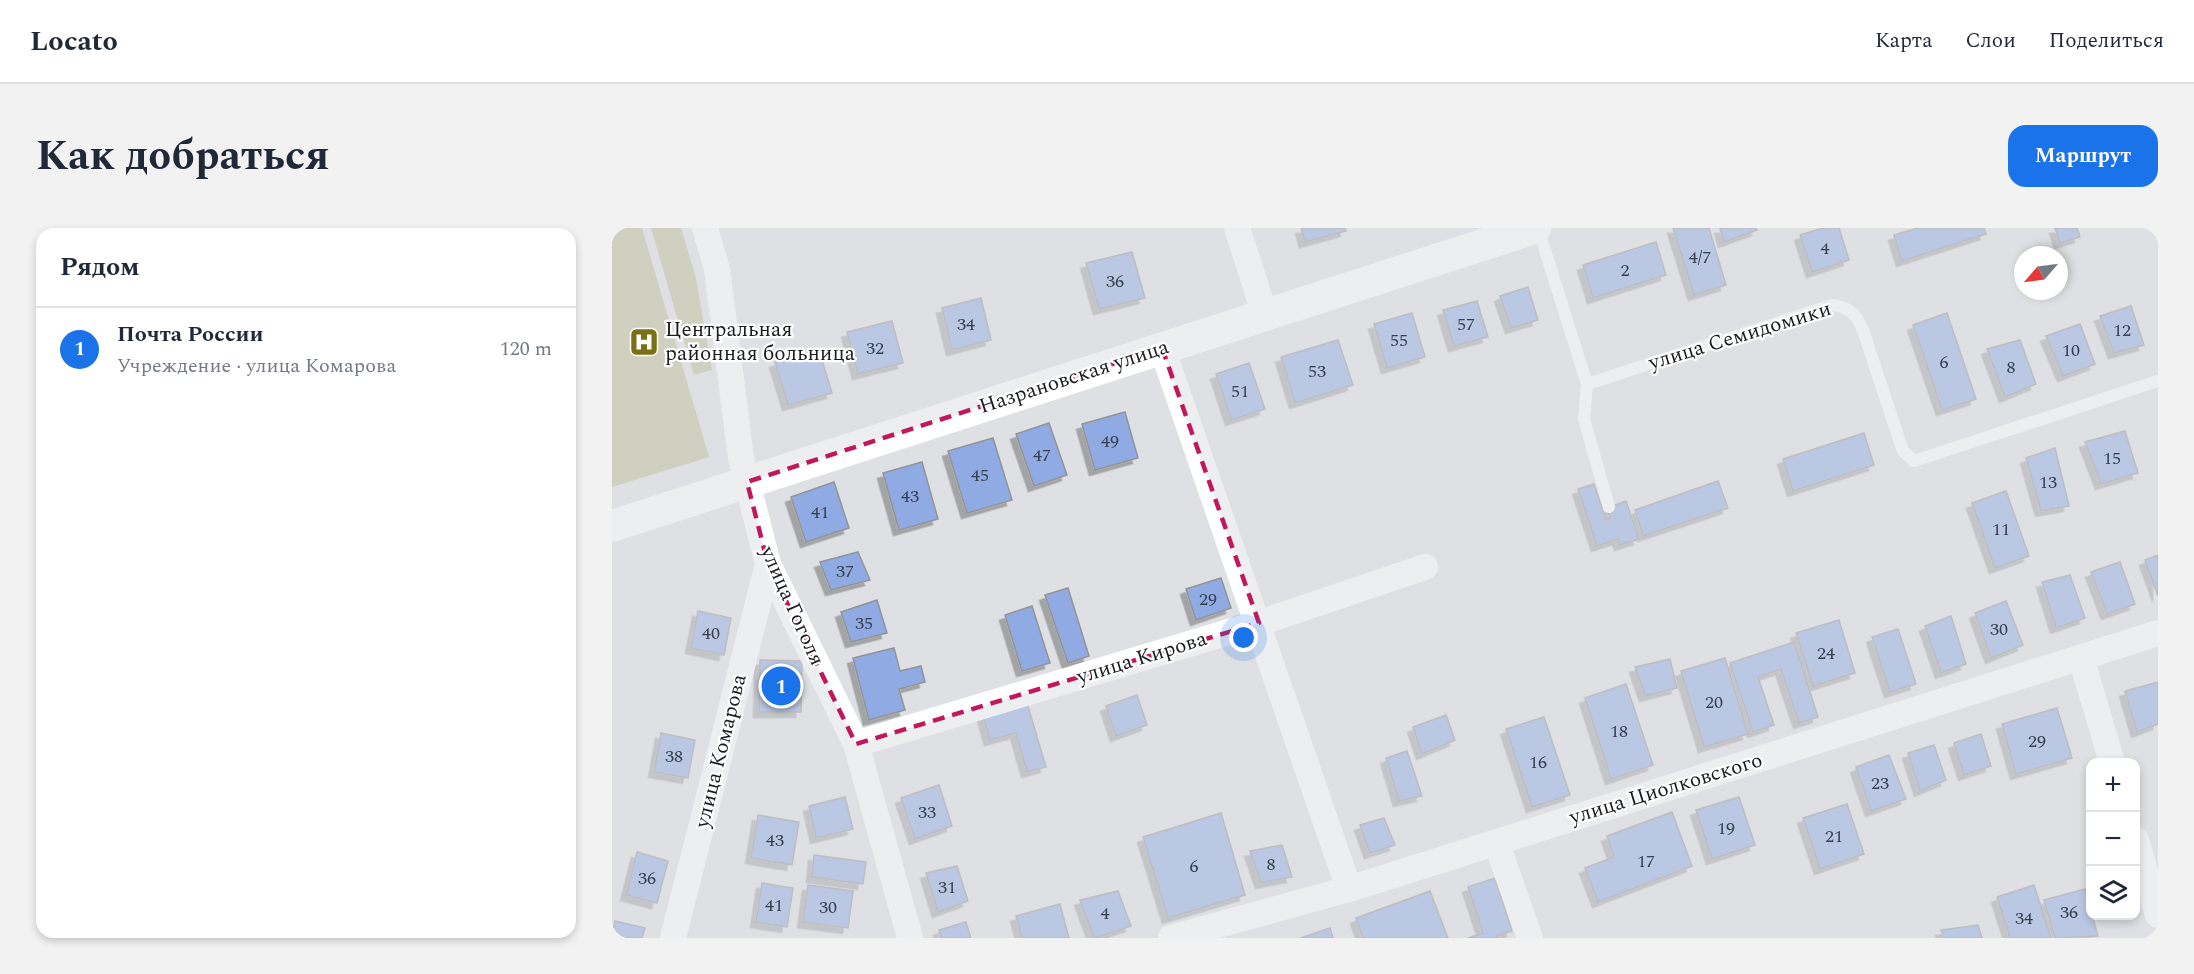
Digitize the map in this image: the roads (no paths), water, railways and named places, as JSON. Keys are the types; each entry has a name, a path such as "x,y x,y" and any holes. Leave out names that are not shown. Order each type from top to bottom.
{"street":[{"name":"улица Гоголя","path":"705,228 717,269 741,459 768,564 856,744 910,938"},
{"path":"1237,228 1265,315"},
{"name":"Назрановская улица","path":"612,526 1537,228"},
{"path":"1162,348 1259,623 1349,889"},
{"name":"улица Комарова","path":"673,938 768,564"},
{"name":"улица Кирова","path":"856,744 1259,623 1425,567"},
{"name":"улица Циолковского","path":"1171,938 1349,889 2158,633"},
{"path":"2081,658 2111,758"},
{"path":"1496,842 1530,938"},
{"path":"2140,854 2158,915"}],"lane":[{"path":"1537,228 1587,384 1584,419 1609,507"},
{"name":"улица Семидомики","path":"1587,384 1832,305 1846,307 1858,317 1903,451 1914,460 2158,381"}],"place":[{"name":"Центральная районная больница","path":"644,342"},
{"name":"Почта России","path":"781,686"}]}
